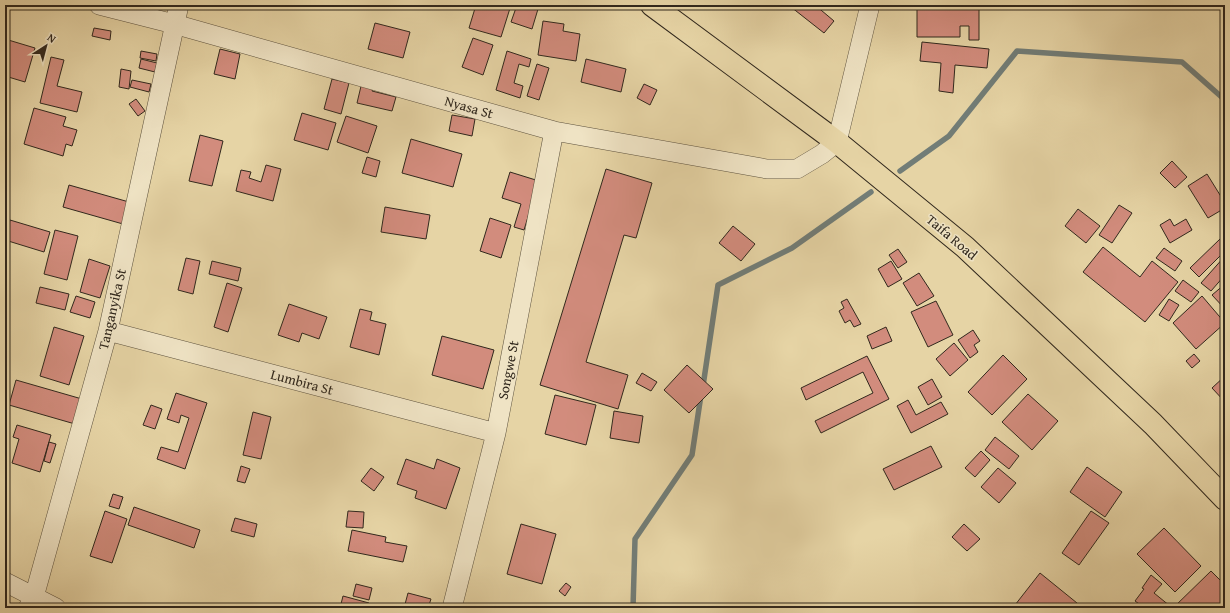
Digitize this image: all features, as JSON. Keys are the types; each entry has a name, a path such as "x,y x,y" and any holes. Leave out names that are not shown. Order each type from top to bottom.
{"highway":[{"name":"Taifa Road","path":"652,5 837,142 965,247 1153,424 1225,499"}],"street":[{"name":"Nyasa St","path":"99,5 174,24 554,131 767,169 797,169 822,154 837,142"},
{"name":"Tanganyika St","path":"31,602 108,331 179,5"},
{"path":"837,142 870,5"},
{"name":"Songwe St","path":"452,608 496,433 554,131"},
{"name":"Lumbira St","path":"108,331 496,433"},
{"path":"5,582 31,602 56,608"}],"building":[{"path":"476,5 511,5 501,37 469,28"},
{"path":"517,5 526,5 538,9 532,29 511,22"},
{"path":"793,5 815,5 834,21 824,33 791,7"},
{"path":"917,5 979,5 979,40 969,40 969,26 960,26 960,37 917,37"},
{"path":"543,21 564,24 563,31 580,34 576,61 538,55"},
{"path":"375,23 410,32 403,58 368,49"},
{"path":"94,28 111,31 110,40 92,36"},
{"path":"473,38 493,45 483,75 462,67"},
{"path":"5,39 35,48 25,82 5,76"},
{"path":"922,42 989,49 987,68 955,65 953,93 939,91 941,63 920,61"},
{"path":"220,49 240,54 235,79 214,74"},
{"path":"141,51 157,54 156,61 140,58"},
{"path":"507,51 531,59 529,67 519,64 514,83 523,86 520,98 496,90"},
{"path":"51,57 64,60 57,86 82,92 77,112 40,103"},
{"path":"141,59 157,63 155,72 139,68"},
{"path":"586,59 626,69 621,92 581,82"},
{"path":"537,64 549,68 539,100 527,96"},
{"path":"121,69 131,71 129,89 119,87"},
{"path":"332,79 349,83 341,114 324,109"},
{"path":"132,80 151,84 149,92 130,87"},
{"path":"362,82 374,85 372,91 396,97 392,111 357,103"},
{"path":"644,84 657,90 650,105 637,98"},
{"path":"136,99 145,111 138,116 129,104"},
{"path":"34,108 66,117 63,126 77,130 72,146 66,144 63,156 24,144"},
{"path":"302,113 336,123 328,150 294,140"},
{"path":"452,115 475,119 472,136 449,131"},
{"path":"346,116 377,126 368,153 337,142"},
{"path":"200,135 223,141 212,186 189,181"},
{"path":"411,139 462,154 453,187 402,173"},
{"path":"367,157 380,161 376,177 362,173"},
{"path":"1172,161 1187,177 1175,188 1160,173"},
{"path":"266,165 281,169 273,201 236,191 241,170 251,172 249,178 261,182"},
{"path":"606,169 652,183 636,238 624,235 586,362 628,375 618,409 540,385"},
{"path":"510,172 539,181 524,230 514,227 521,204 502,198"},
{"path":"1207,174 1225,203 1225,208 1208,218 1188,186"},
{"path":"69,185 129,202 123,224 63,207"},
{"path":"1119,205 1132,213 1112,243 1099,235"},
{"path":"385,207 430,215 426,239 381,232"},
{"path":"1078,209 1100,226 1086,243 1065,226"},
{"path":"490,218 511,225 501,258 480,251"},
{"path":"1170,219 1174,226 1186,219 1192,230 1170,243 1160,225"},
{"path":"10,220 50,232 44,252 5,240"},
{"path":"733,226 755,244 741,261 719,243"},
{"path":"55,230 78,236 67,280 44,274"},
{"path":"1220,239 1225,243 1225,251 1199,277 1190,268"},
{"path":"1103,247 1140,277 1152,261 1178,282 1145,322 1083,272"},
{"path":"1164,248 1182,261 1175,271 1156,258"},
{"path":"898,249 907,262 898,268 889,255"},
{"path":"1225,256 1225,275 1211,291 1201,283"},
{"path":"186,258 200,261 193,294 178,290"},
{"path":"89,259 110,266 100,298 80,292"},
{"path":"212,261 241,268 238,281 209,274"},
{"path":"891,261 902,279 888,287 878,269"},
{"path":"919,273 934,296 917,306 903,283"},
{"path":"1183,280 1199,292 1191,302 1175,291"},
{"path":"227,283 242,288 228,332 214,327"},
{"path":"1225,284 1225,309 1212,295"},
{"path":"40,287 69,294 65,310 36,303"},
{"path":"76,296 95,302 90,318 70,312"},
{"path":"1202,296 1225,323 1196,349 1173,323"},
{"path":"847,299 861,324 854,327 850,320 845,323 839,311 844,308 841,302"},
{"path":"1169,299 1179,305 1169,321 1159,315"},
{"path":"936,301 953,335 928,347 911,312"},
{"path":"289,304 327,317 319,339 302,333 299,342 278,335"},
{"path":"360,309 372,312 370,320 386,324 379,355 350,347"},
{"path":"54,327 84,336 69,385 40,376"},
{"path":"886,327 892,341 872,349 867,336"},
{"path":"973,330 980,341 974,345 978,352 970,358 958,340"},
{"path":"442,336 494,350 483,389 432,375"},
{"path":"954,343 968,360 950,376 936,359"},
{"path":"1194,354 1200,361 1192,368 1186,361"},
{"path":"1003,355 1027,379 992,415 968,392"},
{"path":"867,356 889,399 821,433 815,421 873,393 863,372 806,400 801,388"},
{"path":"687,365 713,389 689,413 664,390"},
{"path":"642,373 657,382 651,391 636,383"},
{"path":"1225,376 1225,402 1212,388"},
{"path":"932,379 942,397 928,405 918,387"},
{"path":"16,380 82,399 75,424 9,405"},
{"path":"176,393 207,403 185,469 157,459 161,447 178,452 189,418 181,415 179,423 167,419"},
{"path":"1028,394 1058,421 1032,450 1002,422"},
{"path":"555,395 596,405 586,445 545,434"},
{"path":"908,400 916,415 941,402 948,414 911,433 897,406"},
{"path":"151,405 162,409 155,429 143,425"},
{"path":"614,411 643,416 639,443 610,438"},
{"path":"253,412 271,417 261,459 243,455"},
{"path":"17,425 51,435 40,472 12,463 19,439 13,437"},
{"path":"995,437 1019,456 1009,469 985,450"},
{"path":"49,442 56,444 50,463 44,461"},
{"path":"5,444 9,444 8,452 5,452"},
{"path":"931,446 942,467 894,490 883,469"},
{"path":"981,451 990,460 975,477 965,468"},
{"path":"406,459 434,469 437,459 460,468 446,509 415,498 417,491 397,484"},
{"path":"241,466 250,469 245,483 237,481"},
{"path":"1087,467 1122,492 1105,517 1070,492"},
{"path":"371,468 384,477 374,491 361,481"},
{"path":"998,468 1016,483 999,503 981,487"},
{"path":"113,494 123,497 119,509 109,506"},
{"path":"134,507 200,530 194,548 128,525"},
{"path":"105,511 127,519 112,563 90,556"},
{"path":"348,511 364,512 363,528 346,527"},
{"path":"1091,511 1109,523 1079,565 1062,553"},
{"path":"235,518 257,524 254,537 231,531"},
{"path":"521,524 556,534 542,584 507,574"},
{"path":"964,524 980,539 967,551 952,537"},
{"path":"1164,528 1201,566 1175,592 1137,554"},
{"path":"352,530 386,537 385,542 407,546 403,562 348,551"},
{"path":"1211,571 1225,585 1225,608 1173,608"},
{"path":"1040,573 1077,603 1073,608 1019,608 1015,605"},
{"path":"1151,575 1162,584 1154,593 1170,606 1169,608 1145,608 1135,601 1144,589 1142,588"},
{"path":"566,583 571,587 565,596 559,591"},
{"path":"356,584 372,588 369,600 353,596"},
{"path":"408,593 431,599 428,608 404,608"},
{"path":"343,596 369,603 367,608 340,608"}],"waterway":[{"path":"900,171 949,136 1017,51 1182,62 1225,100"},
{"path":"703,386 718,285 792,248 871,192"},
{"path":"633,608 635,539 692,455 701,395"}]}
